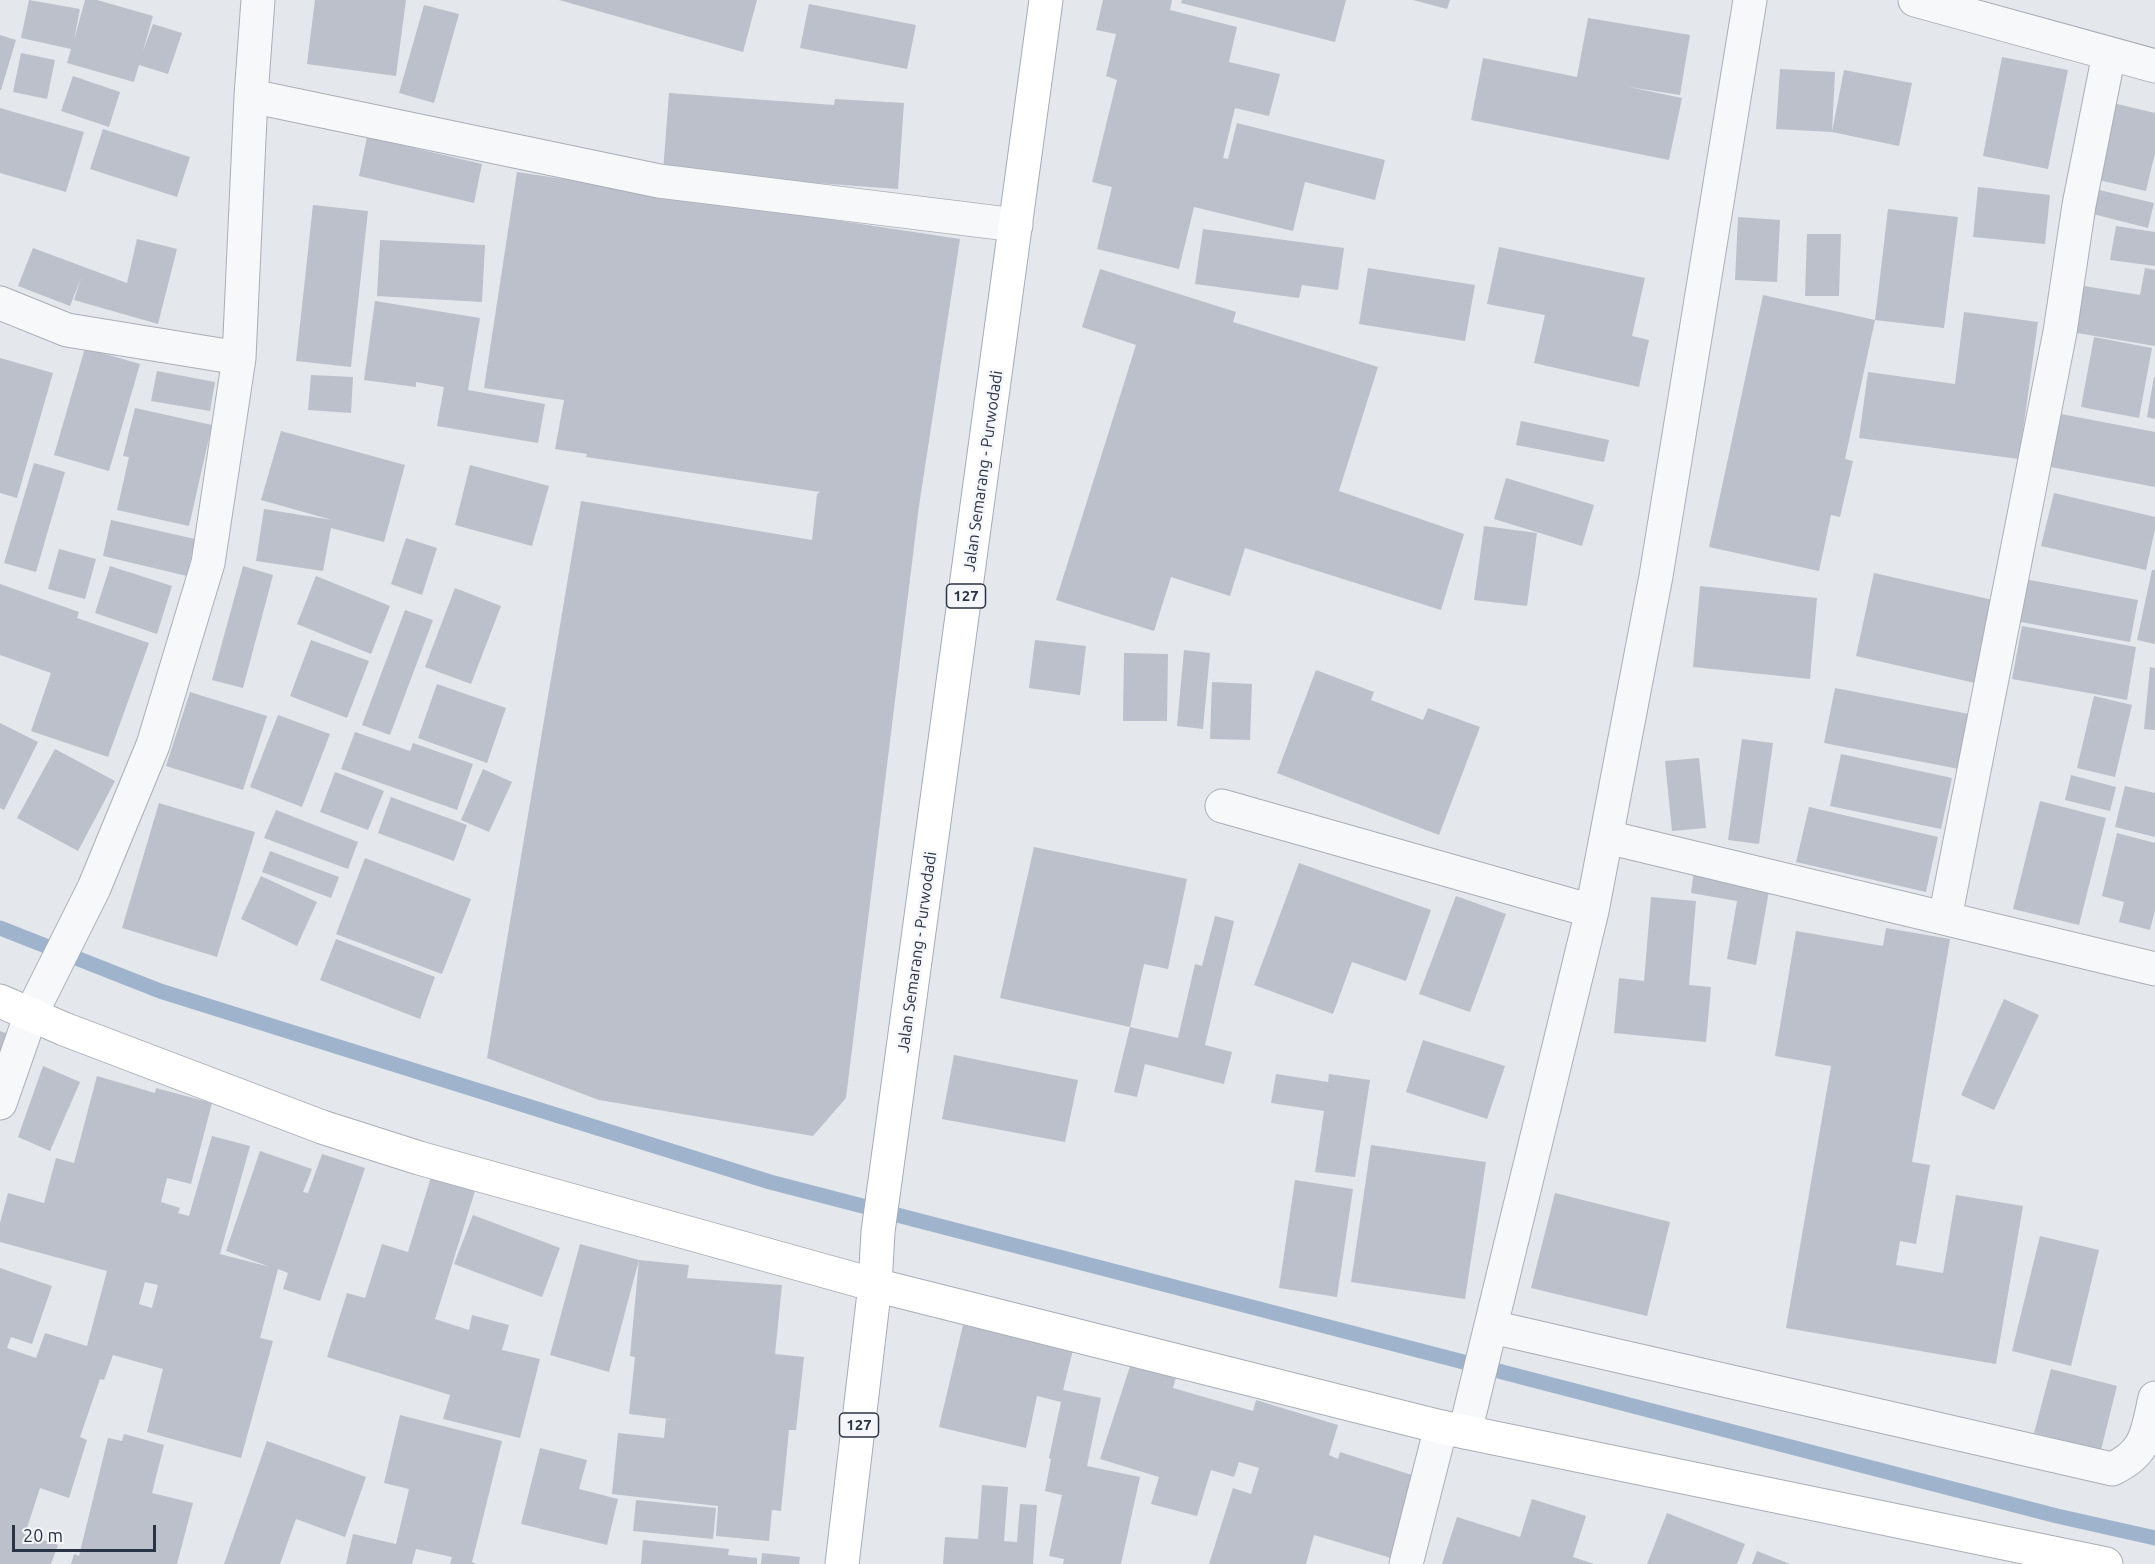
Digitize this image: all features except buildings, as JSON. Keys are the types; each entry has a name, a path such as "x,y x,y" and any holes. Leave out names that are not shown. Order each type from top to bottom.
{"main road":[{"name":"Jalan Semarang - Purwodadi","path":"875,1286 878,1232 1046,0"},
{"path":"0,1001 322,1127 430,1161 875,1286 1453,1430 2059,1559 2106,1564"},
{"name":"127","path":"842,1564 875,1286"}],"street":[{"path":"0,1103 31,1014 94,888 153,746 208,563 239,358 251,96 258,0"},
{"path":"1406,1564 1453,1430 1477,1389 1592,911 1656,576 1750,0"},
{"path":"1915,0 2155,66"},
{"path":"1946,918 2060,332 2079,205 2109,54"},
{"path":"251,96 659,181 1016,225"},
{"path":"0,303 67,330 239,358"},
{"path":"1222,806 1592,911"},
{"path":"1607,837 2155,969"},
{"path":"1489,1339 2112,1469 2127,1462 2145,1442 2155,1398"}],"waterway":[{"path":"0,928 160,991 770,1182 2057,1516 2155,1538"}]}
